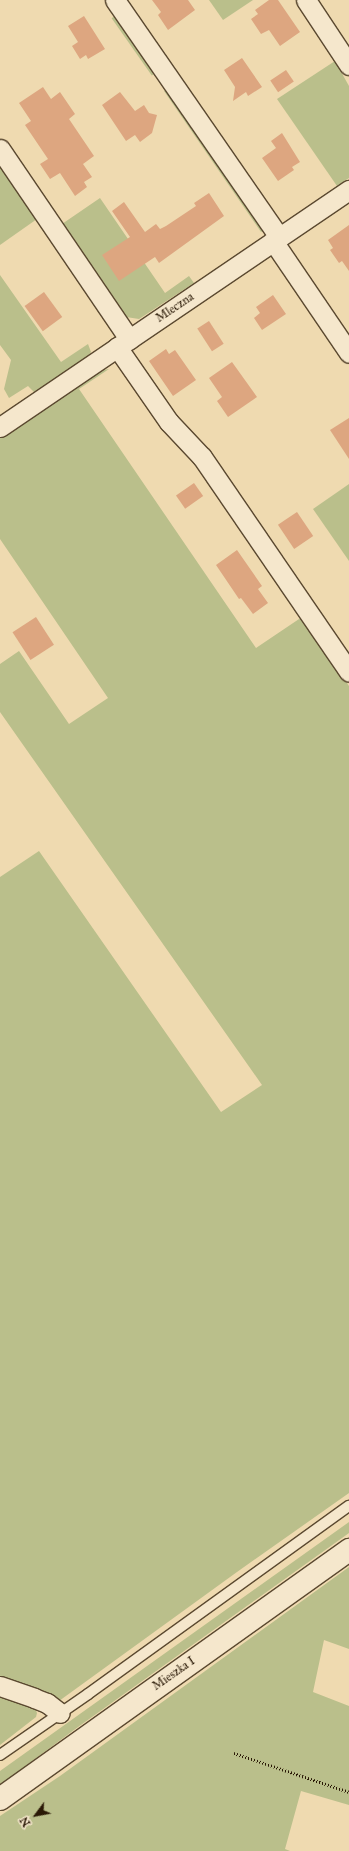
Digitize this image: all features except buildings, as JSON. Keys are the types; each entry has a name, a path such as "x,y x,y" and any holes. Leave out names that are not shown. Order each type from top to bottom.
{"street":[{"path":"115,0 276,239 349,353"},
{"path":"306,0 349,65"},
{"path":"0,149 123,343 169,422 202,457 349,672"},
{"name":"Mleczna","path":"0,427 349,190"},
{"name":"Mieszka I","path":"0,1799 349,1550"},
{"path":"0,1686 34,1698 47,1704 60,1713"}],"lane":[{"path":"0,1755 349,1506"}],"path":[{"path":"234,1754 349,1792"}],"green space":[{"path":"209,0 253,0 223,20"},
{"path":"119,13 159,70 152,76 112,18"},
{"path":"335,61 349,86 349,178 337,186 277,99"},
{"path":"169,87 264,230 261,232 164,91"},
{"path":"0,164 37,219 0,245"},
{"path":"100,198 165,293 189,276 194,283 139,319 126,317 113,304 62,224"},
{"path":"0,275 61,362 88,344 91,352 87,358 34,392 28,386 9,398 4,389 11,360 0,345"},
{"path":"109,369 79,389 256,648 302,617 349,686 349,1493 59,1701 0,1681 0,877 39,851 221,1112 262,1085 0,712 0,664 19,651 69,724 108,698 0,539 0,435 98,371"},
{"path":"349,484 349,561 313,509"},
{"path":"349,1522 349,1533 78,1727 0,1785 0,1771"},
{"path":"349,1567 349,1649 324,1640 313,1692 349,1706 349,1805 301,1791 285,1849 290,1851 0,1851 0,1816 60,1776"},
{"path":"0,1694 35,1708 37,1713 36,1717 0,1745"}]}
